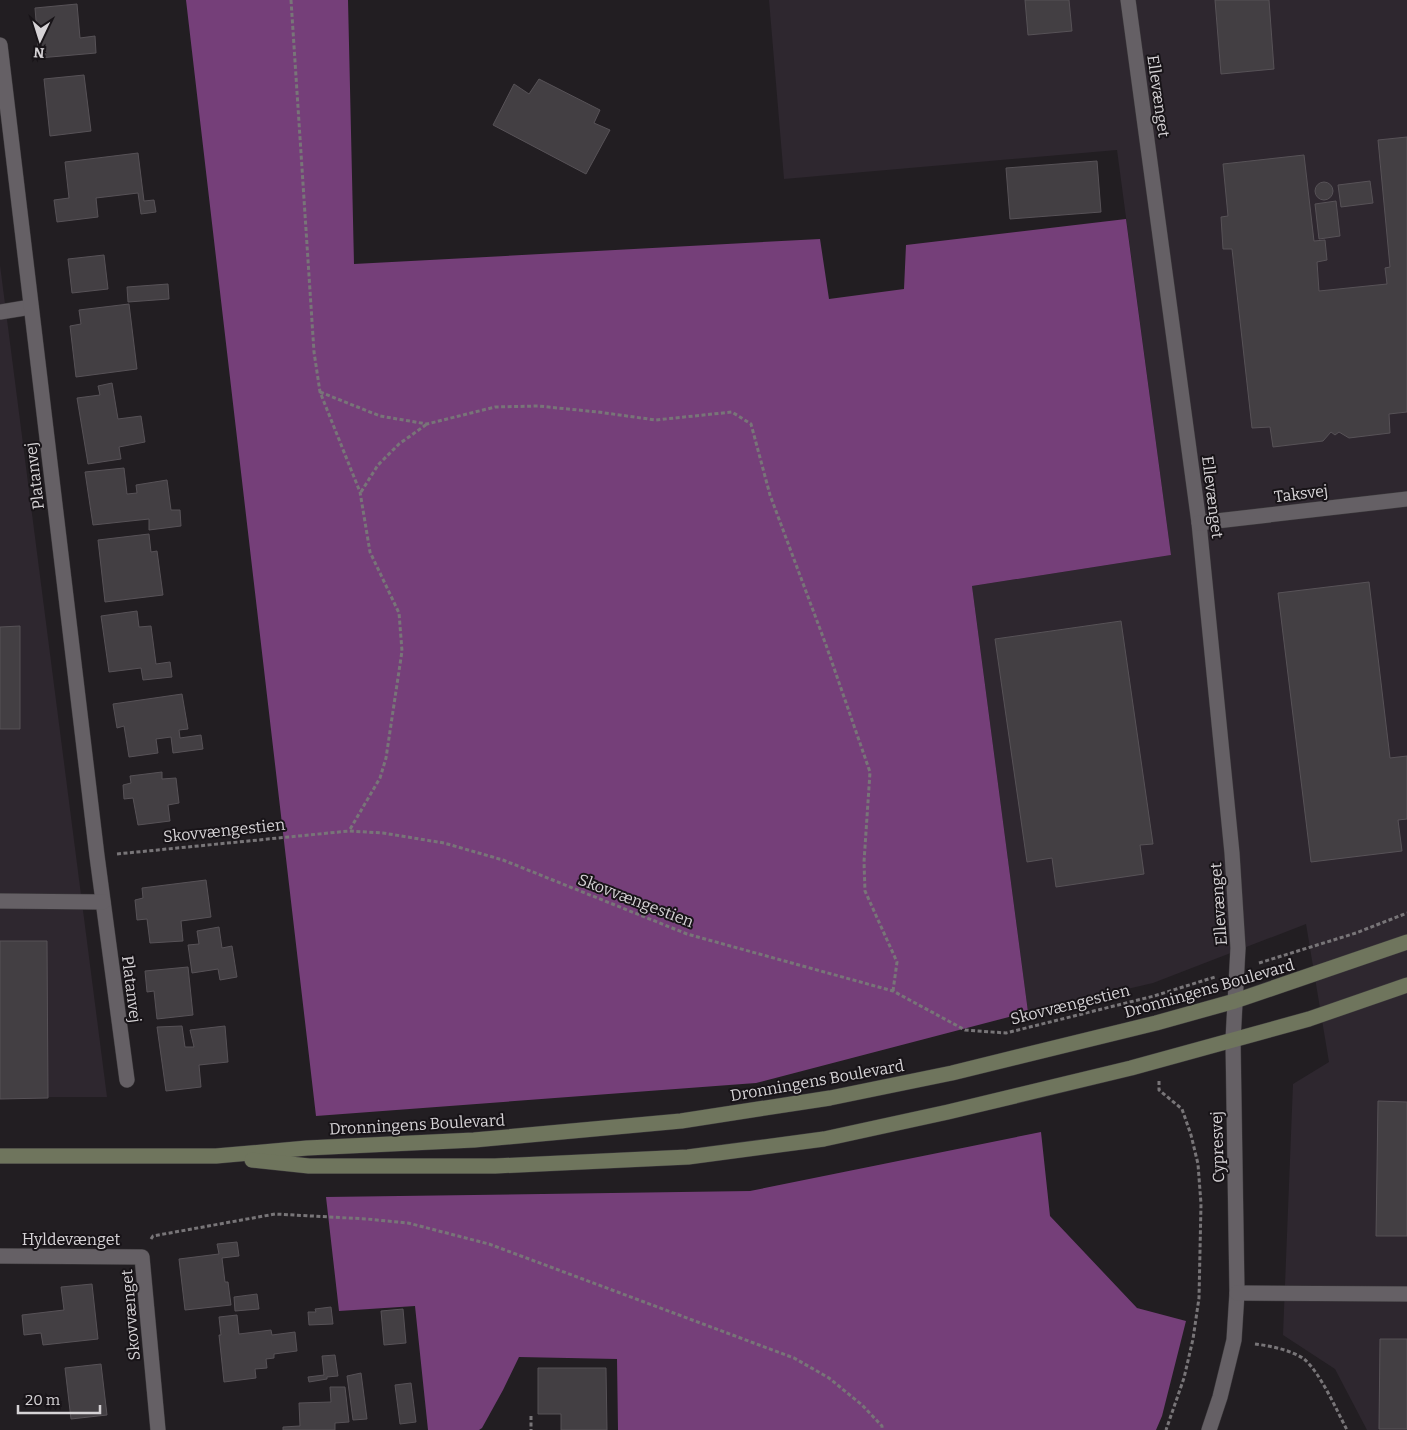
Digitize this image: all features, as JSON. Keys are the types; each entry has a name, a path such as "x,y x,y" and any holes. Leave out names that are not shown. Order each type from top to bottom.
{"main road":[{"name":"Dronningens Boulevard","path":"0,1156 216,1156 307,1148 474,1140 681,1120 840,1096 952,1073 1156,1023 1235,1001 1407,942"},
{"name":"Dronningens Boulevard","path":"216,1156 309,1166 495,1166 688,1158 824,1139 948,1112 1158,1061 1309,1019 1407,985"}],"street":[{"name":"Ellevænget","path":"1128,0 1199,523 1232,853 1238,948 1235,1001"},
{"name":"Platanvej","path":"0,45 97,856 127,1080"},
{"path":"0,312 31,307"},
{"name":"Taksvej","path":"1199,523 1407,499"},
{"path":"0,901 103,902"},
{"name":"Cypresvej","path":"1209,1430 1220,1397 1234,1340 1237,1293 1233,1040 1235,1001"},
{"name":"Hyldevænget","path":"0,1256 142,1257"},
{"name":"Skovvænget","path":"142,1257 158,1430"},
{"path":"1237,1293 1407,1294"}],"path":[{"path":"291,0 314,352 320,392 360,492 370,552 399,613 402,651 386,758 382,772 349,831"},
{"path":"320,392 380,416 427,424"},
{"path":"360,492 378,465 399,444 427,424 495,407 538,406 656,420 732,412 751,424 770,495 826,645 870,772 864,862 865,891 897,962 893,992"},
{"name":"Skovvængestien","path":"97,856 349,831 383,833 452,845 503,860 688,934 893,992 965,1030 1006,1033 1154,996 1356,933 1407,913"},
{"path":"1154,996 1156,1023"},
{"path":"1158,1061 1159,1090 1182,1109 1191,1135 1198,1164 1202,1204 1198,1298 1193,1339 1184,1378 1166,1430"},
{"path":"142,1257 153,1236 275,1214 408,1223 489,1244 794,1358 829,1378 856,1400 882,1426 882,1430"},
{"path":"1234,1340 1275,1346 1304,1360 1323,1383 1347,1430"},
{"path":"531,1416 531,1430"}],"shaded area":[{"path":"186,0 348,0 354,264 820,239 829,299 904,289 906,245 1126,219 1171,555 972,586 1028,1012 756,1083 316,1116"},
{"path":"769,0 1407,0 1407,1430 1367,1430 1335,1369 1283,1335 1293,1084 1329,1062 1306,924 1153,983 1028,1012 972,586 1171,555 1117,150 784,179"},
{"path":"0,265 107,1097 0,1097"},
{"path":"1041,1132 1050,1216 1137,1308 1186,1321 1162,1416 1156,1430 618,1430 617,1359 519,1357 482,1428 479,1430 428,1430 415,1306 339,1311 326,1197 750,1191"}],"building":[{"path":"1025,0 1069,0 1072,31 1028,35"},
{"path":"1215,0 1269,0 1274,69 1221,74"},
{"path":"77,4 80,38 95,36 96,53 39,58 35,8"},
{"path":"84,75 91,131 50,136 44,79"},
{"path":"539,79 600,110 594,123 610,130 586,174 493,125 514,84 529,94"},
{"path":"1407,137 1407,412 1389,414 1390,433 1349,438 1339,432 1335,435 1331,432 1323,441 1273,447 1270,427 1252,428 1232,249 1223,249 1221,217 1228,216 1223,164 1304,155 1314,241 1325,240 1327,260 1317,262 1319,291 1387,284 1385,268 1390,267 1378,140"},
{"path":"138,153 144,201 154,200 156,212 141,214 138,193 96,198 98,217 57,222 54,200 69,198 65,162"},
{"path":"1097,161 1101,212 1010,219 1006,168"},
{"path":"1370,181 1373,203 1341,207 1338,185"},
{"path":"1324,182 1330,185 1333,191 1330,197 1324,200 1318,197 1315,191 1318,185"},
{"path":"1336,201 1340,236 1319,239 1315,204"},
{"path":"104,255 108,289 72,293 68,259"},
{"path":"168,284 169,299 128,302 127,287"},
{"path":"129,304 137,369 76,377 70,326 81,324 79,310"},
{"path":"112,383 118,419 141,416 145,442 119,447 121,459 88,464 77,398 100,395 98,386"},
{"path":"124,468 127,494 137,493 136,485 167,480 171,510 180,510 181,526 149,530 149,519 93,525 85,472"},
{"path":"149,534 151,552 157,551 163,595 105,602 98,540"},
{"path":"1369,582 1390,758 1407,756 1407,819 1398,820 1402,851 1311,862 1278,593"},
{"path":"137,611 139,627 151,626 156,664 170,662 172,677 143,680 141,668 109,672 101,616"},
{"path":"1121,621 1153,844 1140,845 1144,874 1056,887 1052,858 1027,862 995,639"},
{"path":"20,626 20,729 0,729 0,627"},
{"path":"182,694 188,729 179,730 180,738 201,735 203,749 173,753 171,737 156,739 158,753 129,757 124,726 117,728 113,704"},
{"path":"162,772 162,779 176,778 179,803 168,805 170,821 138,825 133,798 124,799 123,785 131,783 130,776"},
{"path":"206,880 211,917 181,921 183,941 150,943 147,919 137,920 135,900 143,898 142,888"},
{"path":"219,927 222,948 232,946 237,977 220,980 218,969 192,973 188,945 199,944 197,931"},
{"path":"0,941 47,941 48,1098 0,1099"},
{"path":"188,967 193,1015 157,1019 154,991 147,992 145,971"},
{"path":"182,1026 185,1047 194,1047 190,1030 225,1026 228,1062 199,1065 201,1087 166,1091 157,1027"},
{"path":"1378,1101 1407,1102 1407,1236 1376,1236"},
{"path":"237,1242 239,1256 222,1258 225,1282 228,1282 231,1305 185,1310 179,1259 219,1254 217,1244"},
{"path":"92,1284 98,1339 43,1345 41,1333 24,1335 22,1315 64,1310 61,1287"},
{"path":"257,1294 259,1309 235,1311 234,1297"},
{"path":"331,1307 333,1324 309,1325 308,1312 316,1312 315,1309"},
{"path":"403,1309 406,1343 384,1345 381,1311"},
{"path":"237,1315 239,1334 271,1330 272,1335 295,1332 297,1351 274,1354 274,1358 266,1359 267,1368 255,1369 256,1378 224,1382 219,1317"},
{"path":"1380,1339 1407,1339 1407,1429 1379,1429"},
{"path":"335,1355 338,1376 309,1382 308,1377 324,1375 322,1356"},
{"path":"101,1364 107,1415 71,1419 65,1368"},
{"path":"538,1368 606,1368 607,1430 561,1430 561,1414 538,1414"},
{"path":"361,1373 367,1419 353,1420 347,1376"},
{"path":"411,1383 416,1422 400,1424 395,1385"},
{"path":"330,1387 345,1387 349,1422 335,1423 335,1430 283,1430 283,1427 300,1426 299,1403 331,1402"}]}
